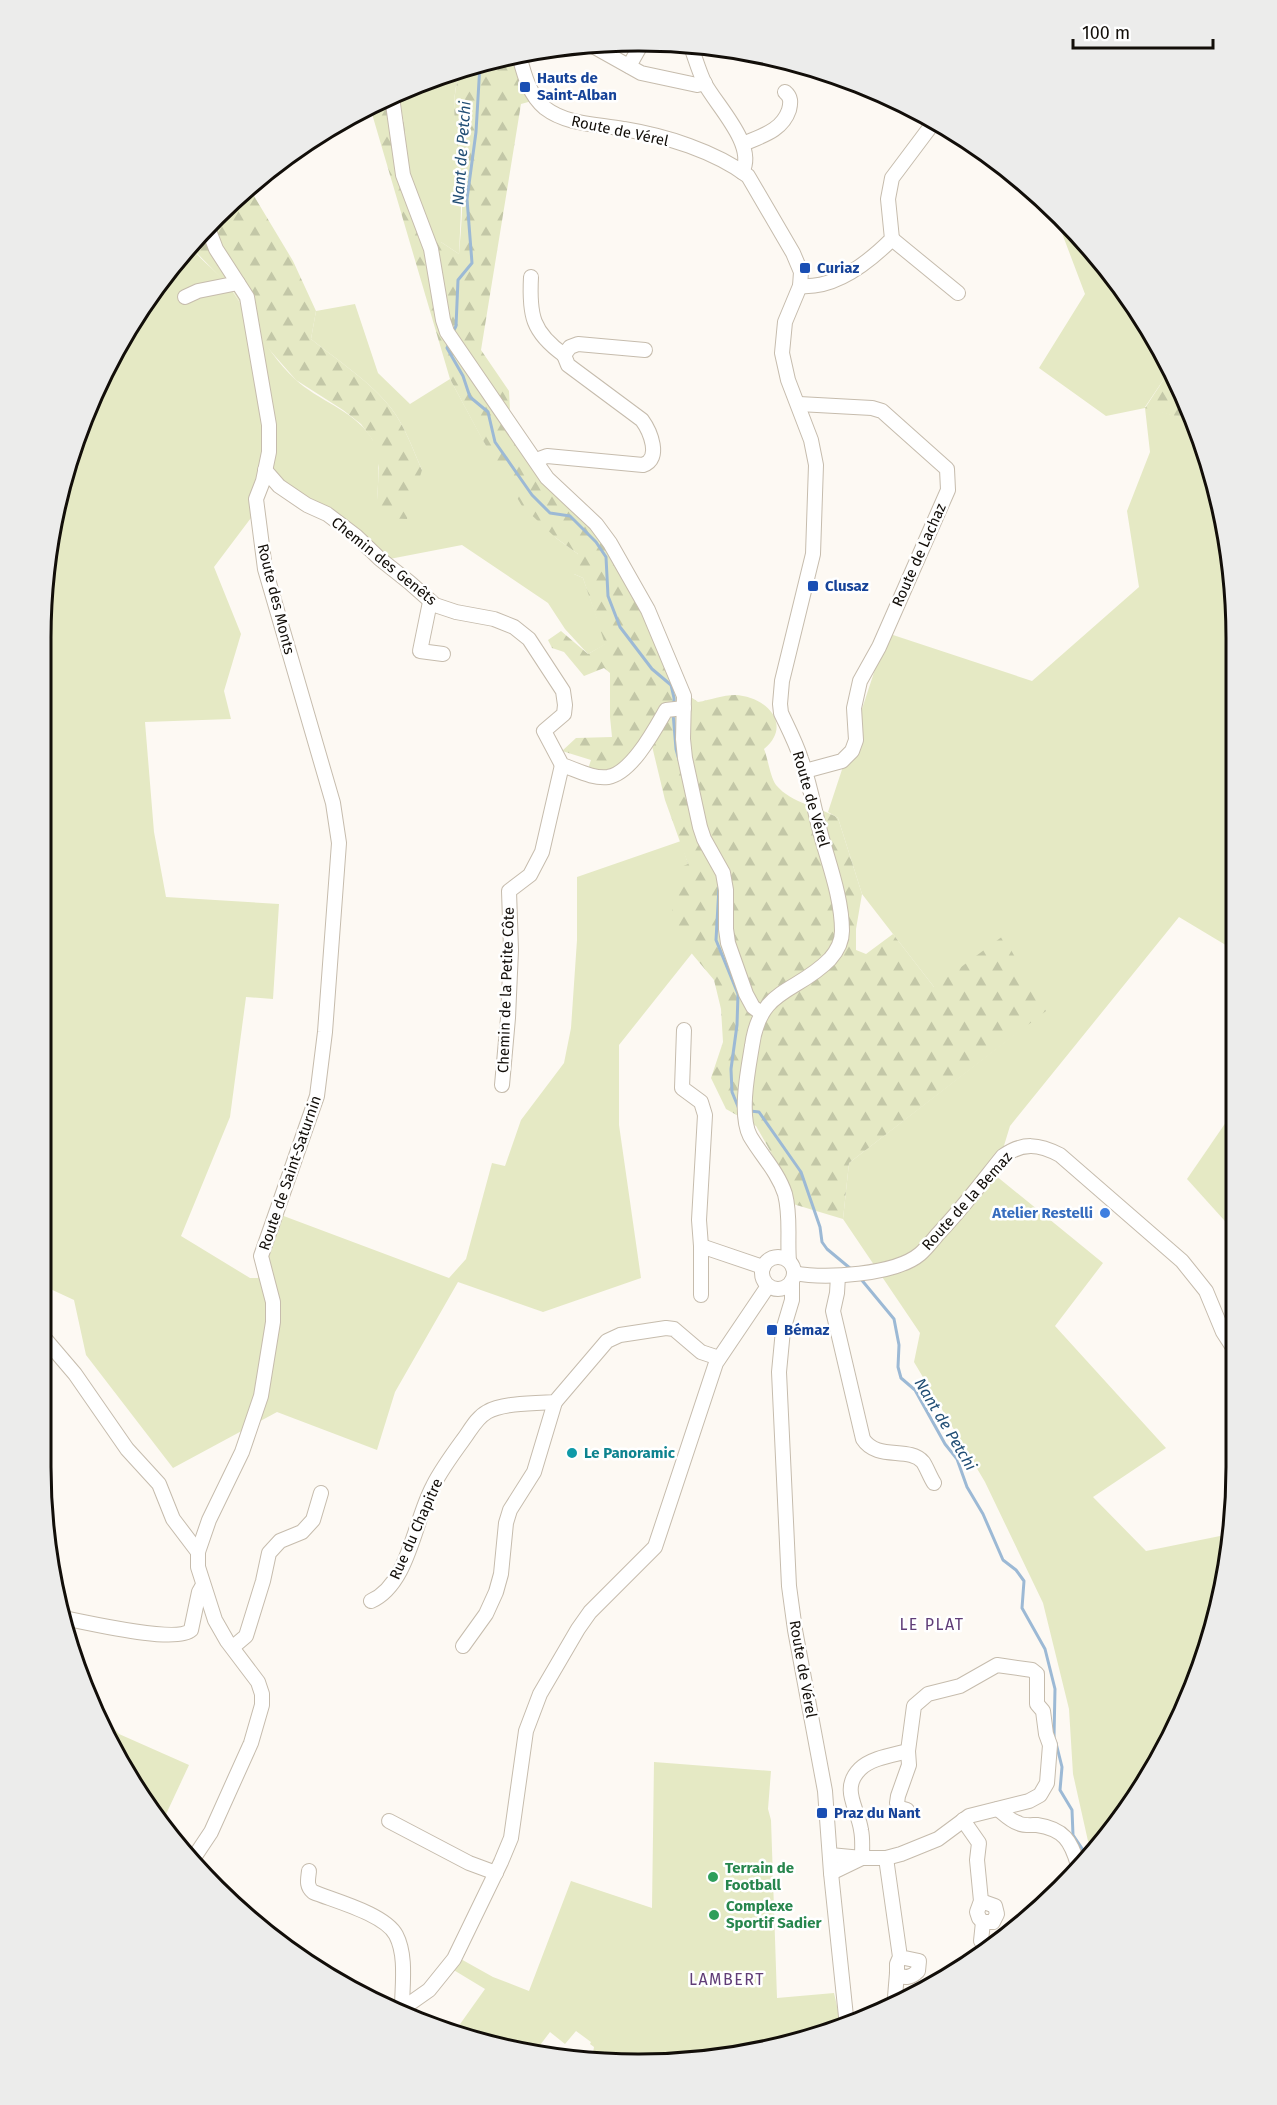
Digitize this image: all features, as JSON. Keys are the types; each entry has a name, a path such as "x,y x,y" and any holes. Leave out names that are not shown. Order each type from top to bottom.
{"street":[{"path":"629,66 637,51"},
{"path":"604,52 641,73 697,85 705,83"},
{"path":"694,54 705,83 743,144 745,163 742,172"},
{"name":"Route de Vérel","path":"521,63 529,87 543,107 554,114 573,121 626,129 679,144 725,162 742,172 753,183 799,264 800,286 785,322 782,353 788,380 811,440 816,465 815,528 813,554 782,681 780,704 781,713 805,771 840,912 841,939 830,959 765,1009 755,1026 746,1097 746,1125 750,1136 782,1187 790,1221 792,1300 783,1330 779,1372 789,1586 795,1630 823,1771 845,2016"},
{"path":"743,144 783,123 791,102 789,95 785,92"},
{"path":"393,106 403,175 431,249 443,320 451,337 547,478 580,507 610,543 648,610 684,696 676,709 624,770 609,777 590,775 562,765"},
{"path":"929,128 892,178 888,199 892,238 958,293"},
{"name":"Route des Monts","path":"211,236 216,249 247,297 269,424 269,452 256,499 265,568 333,803 339,843 335,907"},
{"path":"800,286 812,286 845,275 880,250 892,238"},
{"path":"531,277 532,317 547,343 564,355 568,365 642,420 647,427 653,446 652,459 643,465 547,456 536,460"},
{"path":"185,297 198,291 238,283"},
{"path":"564,355 570,347 578,344 645,350"},
{"name":"Route de Lachaz","path":"799,404 872,408 882,411 947,469 948,490 879,647 860,681 854,708 856,740 852,751 842,761 805,771"},
{"name":"Chemin des Genêts","path":"265,470 279,486 307,506 327,514 356,536 430,602 456,612 494,619 514,627 529,639 563,691 566,705 564,714 544,731 562,765"},
{"path":"430,602 420,651 443,654"},
{"path":"676,709 694,806 704,839 723,873 729,943 743,982 765,1009"},
{"name":"Chemin de la Petite Côte","path":"502,1085 509,995 509,891 530,875 542,852 562,765"},
{"name":"Route de Saint-Saturnin","path":"197,1854 211,1832 251,1743 262,1706 262,1694 258,1682 215,1620 198,1567 198,1552 208,1520 242,1452 261,1396 273,1322 273,1302 261,1256 317,1096 325,1032 335,907"},
{"path":"684,1029 682,1088 697,1097 704,1109 699,1220 701,1295"},
{"name":"Route de la Bemaz","path":"792,1272 821,1277 845,1275 890,1268 918,1256 951,1221 1003,1156 1012,1149 1035,1145 1060,1155 1182,1262 1206,1291 1226,1337"},
{"name":"Route de Vérel","path":"768,1263 781,1241 787,1209"},
{"path":"408,2006 429,1990 454,1959 496,1874 510,1838 526,1731 540,1694 590,1612 655,1547 719,1358 773,1288 786,1287 792,1272 782,1258 768,1263 701,1246"},
{"path":"768,1263 763,1277 785,1297 788,1311"},
{"path":"845,1275 837,1293 833,1311 863,1439 868,1446 876,1450 913,1456 922,1461 934,1483"},
{"path":"463,1646 486,1614 496,1592 501,1574 506,1523 510,1510 534,1472 555,1402 607,1341 620,1335 666,1328 674,1329 701,1352 719,1358"},
{"path":"51,1346 75,1374 127,1449 159,1484 173,1519 198,1552"},
{"name":"Rue du Chapitre","path":"371,1601 382,1596 397,1578 433,1486 481,1416 496,1408 555,1402"},
{"path":"233,1647 246,1636 269,1553 280,1541 302,1532 308,1526 313,1520 321,1493"},
{"path":"71,1619 150,1634 181,1635 191,1630 199,1592 203,1585"},
{"path":"830,1855 885,1858 918,1849 951,1831 963,1820 977,1813 1029,1801 1040,1795 1047,1783 1050,1745 1043,1711 1037,1704 1037,1674 1032,1670 997,1665 960,1686 928,1694 914,1706 908,1770 897,1803 900,1808 907,1810"},
{"path":"862,1858 861,1830 850,1795 850,1784 860,1769 872,1762 908,1751"},
{"path":"998,1809 1020,1825 1055,1829 1072,1845 1076,1858"},
{"path":"963,1820 979,1843 977,1860 981,1901 977,1912 983,1922 981,1941"},
{"path":"389,1821 496,1874"},
{"path":"831,1873 862,1858"},
{"path":"885,1858 900,1957 897,1964 896,1994"},
{"path":"309,1871 308,1884 313,1892 378,1918 395,1934 402,1958 401,2003"},
{"path":"897,1973 910,1977 918,1971 920,1966 917,1959 900,1957"}],"green space":[{"path":"518,63 532,101 521,104 481,350 509,391 511,430 599,534 640,604 678,688 698,702 730,695 746,697 756,700 772,713 776,721 776,730 773,740 764,749 776,785 798,801 838,818 862,894 856,929 856,950 866,954 893,934 934,987 1003,936 1046,1011 849,1163 843,1219 793,1204 773,1156 756,1126 726,1109 711,1078 723,1042 721,1009 714,980 688,949 672,913 674,870 688,864 665,800 652,746 607,772 588,769 591,760 562,751 576,738 612,737 610,673 604,668 584,676 564,652 552,648 548,640 561,631 588,654 605,644 583,578 574,574 568,564 578,554 556,538 522,506 450,379 372,115 400,102 408,176 432,242 441,242 459,254 462,194 454,108 458,80 486,71"},
{"path":"458,80 454,110 461,179 459,254 441,242 432,242 408,176 400,102"},
{"path":"253,195 293,261 316,311 311,339 374,389 391,408 405,430 422,470 407,519 384,518 377,500 379,468 372,439 361,424 296,380 267,347 231,288 196,252"},
{"path":"1061,231 1105,281 1127,312 1165,378 1145,407 1183,418 1195,450 1215,524 1225,600 1226,638 1226,945 1179,917 1010,1126 995,1175 1103,1263 1055,1326 1166,1448 1093,1497 1146,1551 1222,1536 1206,1619 1181,1691 1147,1760 1127,1793 1089,1843 1073,1774 1069,1709 1043,1603 985,1482 914,1362 920,1333 843,1219 849,1163 1046,1010 934,987 862,894 838,818 828,812 887,633 1032,681 1139,587 1127,511 1150,452 1145,408 1106,416 1039,368 1085,294"},
{"path":"196,252 231,289 285,369 304,387 354,419 371,437 378,460 377,500 422,470 405,430 383,398 364,380 311,339 316,311 355,304 378,373 410,404 450,379 485,444 556,538 578,554 574,574 583,578 606,644 588,654 565,629 548,603 462,545 374,562 342,528 286,499 266,483 260,506 214,567 241,634 224,691 231,719 145,722 154,832 166,897 279,904 273,999 246,997 230,1117 181,1236 250,1278 258,1278 281,1215 449,1278 466,1259 492,1163 505,1166 521,1120 564,1063 571,1028 577,940 577,877 681,841 688,864 693,952 619,1045 619,1125 641,1278 543,1312 458,1282 395,1392 377,1450 277,1412 173,1468 86,1355 74,1300 51,1289 51,638 56,562 71,486 96,414 130,345 150,312"},
{"path":"1165,378 1183,418 1145,408"},
{"path":"1226,1122 1226,1222 1187,1179"},
{"path":"113,1727 119,1734 189,1765 166,1815 130,1760"},
{"name":"Complexe Sportif Sadier","path":"654,1762 771,1771 768,1809 771,1820 777,1998 834,1993 840,2018 791,2034 753,2043 677,2053 638,2054 593,2052 594,2047 590,2044 591,2042 576,2031 565,2044 550,2032 540,2045 459,2026 485,1989 452,1969 459,1958 493,1977 529,1991 571,1881 652,1908"}],"waterway":[{"name":"Nant de Petchi","path":"453,332 456,326 458,280 472,263 467,199 476,132 479,73"},
{"name":"Nant de Petchi","path":"449,344 447,348 463,376 470,397 488,412 495,442 532,495 550,513 570,516 596,542 606,557 608,596 620,627 652,669 671,685 674,706"},
{"name":"Nant de Petchi","path":"673,713 679,760"},
{"name":"Nant de Petchi","path":"719,887 716,940 738,994 737,1025 731,1069 732,1092 739,1109"},
{"name":"Nant de Petchi","path":"750,1111 759,1112 801,1172 820,1227 822,1242 851,1269"},
{"name":"Nant de Petchi","path":"860,1278 894,1319 899,1345 898,1367 901,1378 915,1390 945,1444 957,1459 967,1487 983,1514 1003,1560 1016,1570 1024,1581 1022,1608 1045,1649 1055,1689 1054,1737"},
{"name":"Nant de Petchi","path":"1056,1743 1062,1767 1060,1790 1072,1810 1073,1835 1083,1850"}],"place":[{"name":"Hauts de Saint-Alban","path":"525,87"},
{"name":"Curiaz","path":"805,268"},
{"name":"Clusaz","path":"813,586"},
{"name":"Atelier Restelli","path":"1105,1213"},
{"name":"Bémaz","path":"772,1330"},
{"name":"Le Panoramic","path":"572,1453"},
{"name":"Praz du Nant","path":"822,1813"},
{"name":"Terrain de Football","path":"713,1877"},
{"name":"Complexe Sportif Sadier","path":"714,1915"}],"district":[{"name":"LE PLAT","path":"932,1624"},
{"name":"LAMBERT","path":"727,1979"}]}
